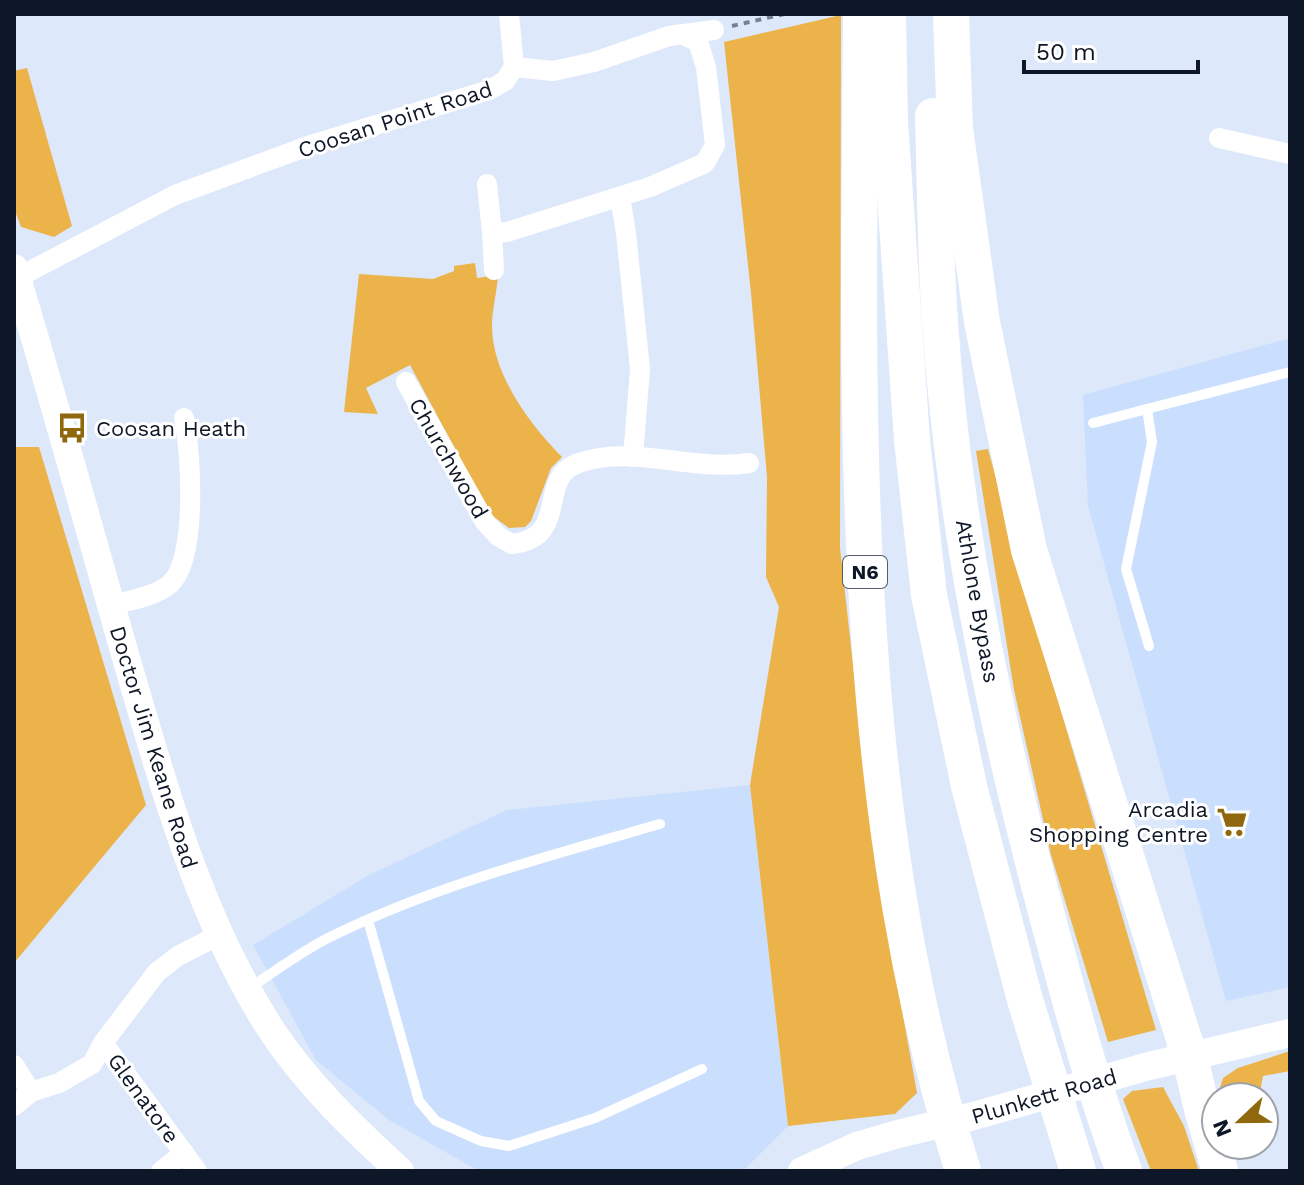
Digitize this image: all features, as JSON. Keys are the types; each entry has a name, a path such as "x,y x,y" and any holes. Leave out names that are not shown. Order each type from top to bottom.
{"highway":[{"name":"N6","path":"861,14 858,345 861,517 872,690 890,851 928,1047 963,1171"},
{"name":"Athlone Bypass","path":"888,14 890,122 911,424 929,595 969,786 1025,1000 1076,1164"},
{"name":"Athlone Bypass","path":"930,14 940,321 955,466 979,622 1014,787 1066,987 1121,1162"},
{"path":"951,14 955,128 982,322 1029,550 1190,1058 1220,1171"}],"street":[{"path":"509,14 514,67"},
{"name":"Coosan Point Road","path":"16,273 175,195 311,145 489,90 505,81 514,67 553,71 594,62 669,36 714,30"},
{"path":"492,233 522,229 620,197 689,172 705,163 713,152 714,137 702,49 698,42 682,34"},
{"path":"1219,138 1290,154"},
{"path":"487,184 494,270"},
{"path":"620,197 640,369 633,457"},
{"name":"Doctor Jim Keane Road","path":"16,273 168,801 219,935 270,1028 300,1068 361,1135 400,1171"},
{"name":"Churchwood","path":"406,382 485,522 499,537 512,544 535,537 544,528 550,517 559,477 566,469 599,458 633,457 711,466 749,463"},
{"path":"111,605 150,594 172,583 177,574 186,546 190,498 190,458 184,418"},
{"name":"Glenatore","path":"14,1106 31,1092 59,1083 87,1068 163,966 219,935"},
{"name":"Plunkett Road","path":"802,1171 857,1146 1149,1066 1290,1033"},
{"name":"Glenatore","path":"103,1043 197,1171"},
{"path":"14,1065 31,1092"},
{"name":"Glenatore","path":"161,1171 184,1153"}],"lane":[{"path":"1093,423 1290,372"},
{"path":"1147,409 1152,442 1126,569 1149,646"},
{"path":"247,989 328,938 400,905 528,862 660,824"},
{"path":"368,920 419,1101 436,1121 481,1141 509,1146 595,1118 702,1069"}],"path":[{"path":"714,30 784,14"}],"shaded area":[{"path":"841,15 840,548 875,861 917,1093 895,1114 788,1126 750,785 779,607 766,577 767,477 724,42"},
{"path":"27,68 72,226 54,237 21,227 14,208 14,71"},
{"path":"475,263 477,278 498,275 492,326 498,362 506,380 526,414 562,457 551,468 531,521 525,527 509,528 490,514 410,365 366,388 378,414 344,412 359,274 433,279 454,271 454,266"},
{"name":"Arcadia Shopping Centre","path":"1290,338 1290,987 1226,1001 1088,506 1083,395"},
{"path":"14,447 39,447 146,805 14,963"},
{"path":"988,449 1044,654 1156,1030 1108,1042 1051,855 1014,690 976,451"},
{"path":"750,785 788,1126 743,1171 479,1171 389,1120 316,1060 253,945 369,875 507,810"},
{"path":"1290,1051 1290,1071 1263,1076 1262,1081 1222,1081 1238,1068"},
{"path":"1163,1087 1184,1126 1199,1171 1151,1171 1123,1099 1132,1091"}],"place":[{"name":"Coosan Heath","path":"72,428"},
{"name":"Arcadia Shopping Centre","path":"1232,822"}]}
